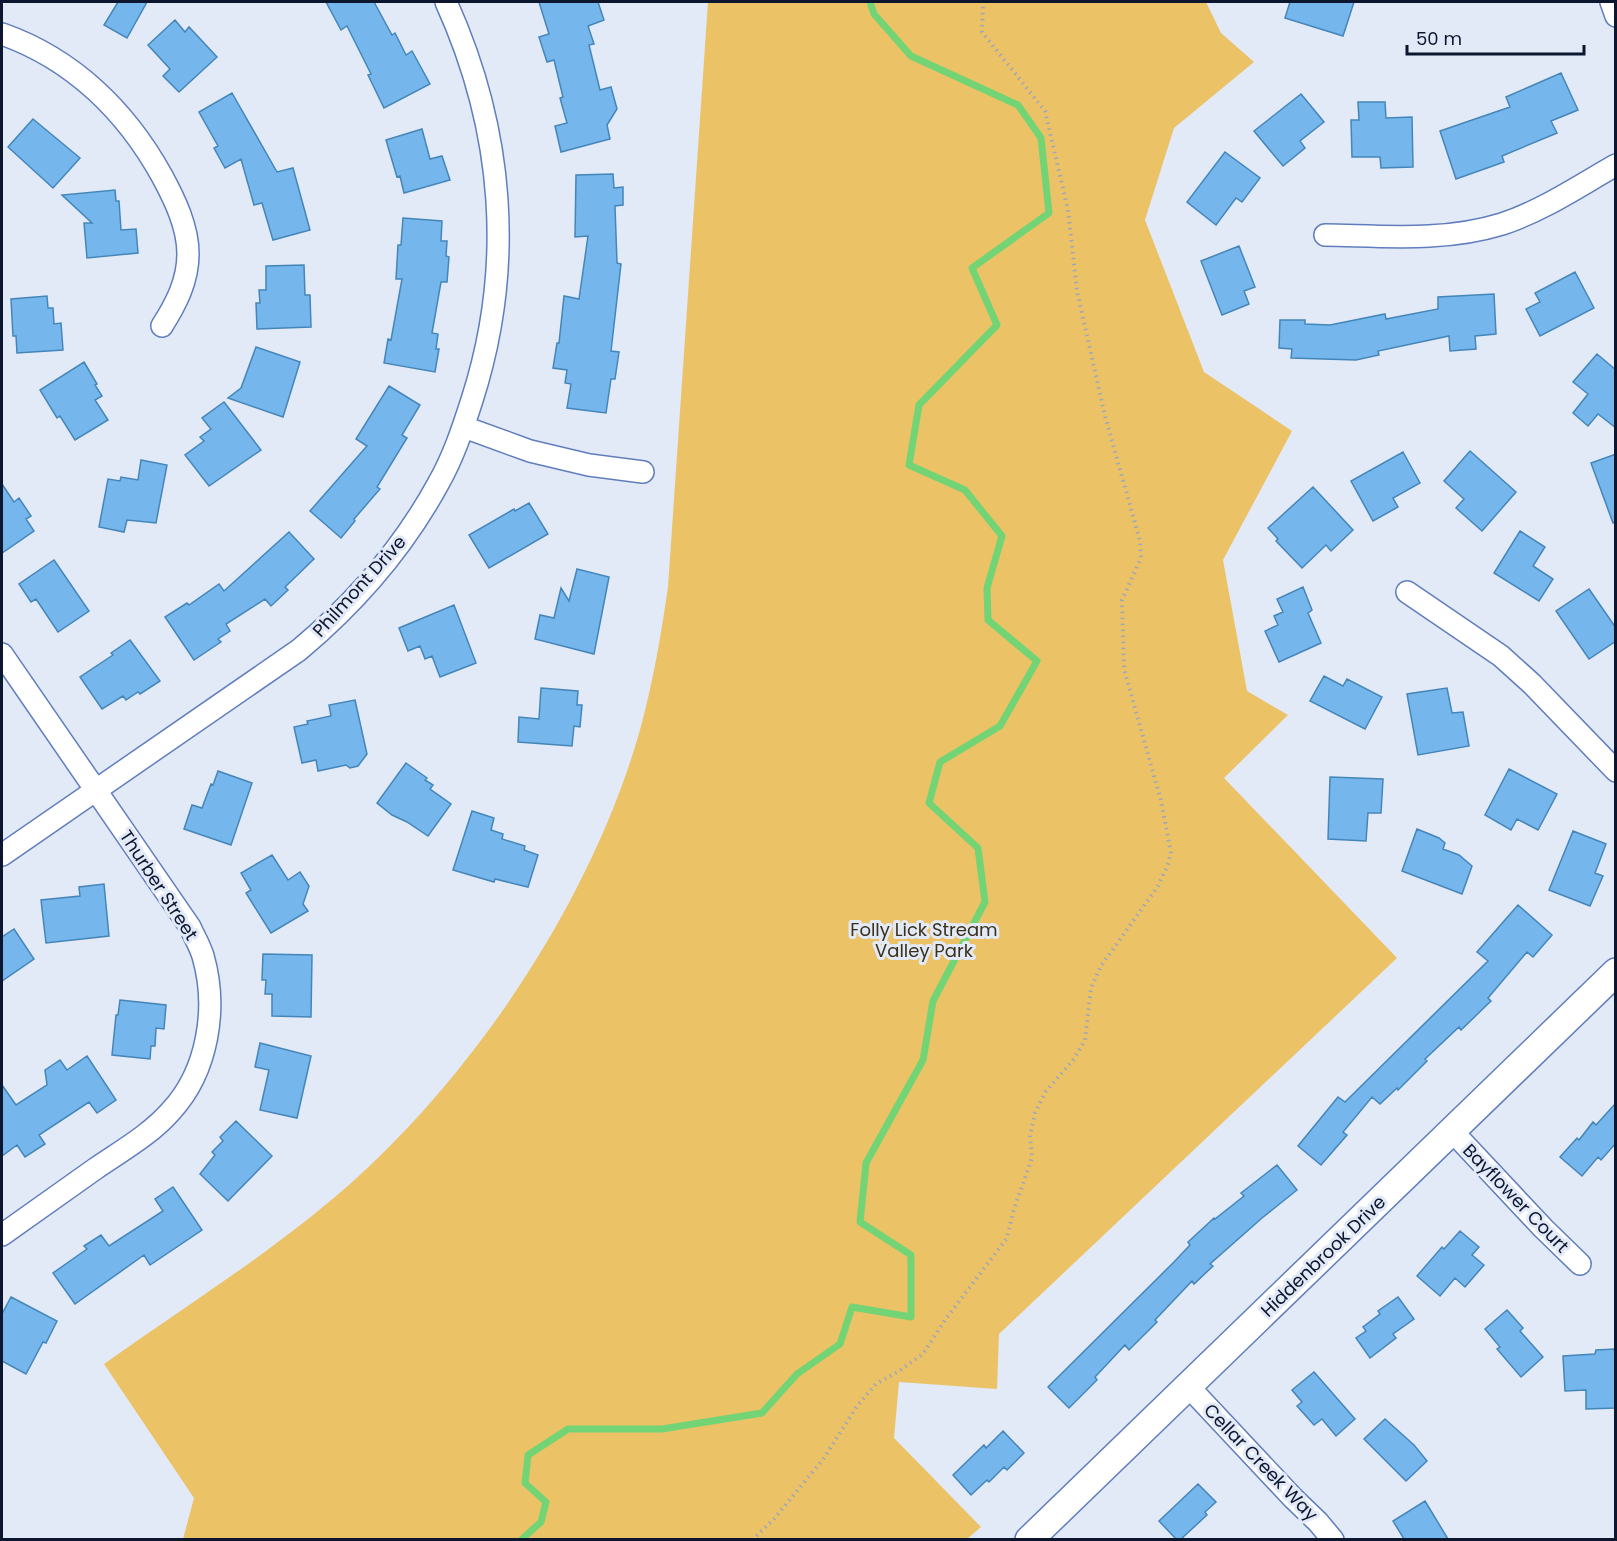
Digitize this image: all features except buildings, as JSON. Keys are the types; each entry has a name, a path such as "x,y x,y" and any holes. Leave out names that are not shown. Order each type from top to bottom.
{"street":[{"name":"Philmont Drive","path":"2,855 298,650 333,622 384,565 408,533 439,483 464,427 489,340 497,288 499,237 496,178 487,121 472,67 446,2"},
{"path":"1611,2 1616,16"},
{"path":"2,34 55,59 90,85 122,115 148,151 170,191 184,226 188,254 185,281 177,303 162,326"},
{"path":"1325,235 1426,237 1468,232 1503,223 1549,203 1616,165"},
{"path":"464,427 530,452 589,465 643,472"},
{"path":"1407,592 1501,656 1532,684 1616,771"},
{"name":"Thurber Street","path":"2,654 190,927 202,955 209,986 210,1007 207,1039 198,1068 184,1095 171,1111 149,1132 2,1235"},
{"name":"Hiddenbrook Drive","path":"1029,1539 1616,972"},
{"name":"Bayflower Court","path":"1452,1131 1580,1264"},
{"name":"Cellar Creek Way","path":"1188,1386 1333,1539"}],"path":[{"path":"752,1539 774,1519 824,1458 857,1406 876,1384 923,1354 945,1320 1007,1238 1013,1212 1032,1158 1030,1135 1035,1113 1046,1091 1074,1059 1085,1040 1091,987 1101,966 1158,886 1171,853 1161,801 1124,669 1122,600 1141,558 1140,542 1105,416 1077,291 1068,210 1045,111 981,32 983,2"}],"green space":[{"name":"Folly Lick Stream Valley Park","path":"708,2 1206,2 1221,33 1254,62 1174,128 1145,220 1204,372 1292,431 1223,560 1247,691 1288,715 1224,778 1397,958 999,1334 997,1389 899,1382 894,1438 981,1527 967,1539 183,1539 194,1498 104,1364 261,1255 321,1209 398,1138 443,1088 486,1034 526,976 562,916 593,855 619,792 649,695 668,587"}],"waterway":[{"path":"521,1540 541,1522 546,1502 525,1483 528,1455 568,1429 662,1429 762,1413 797,1374 840,1344 852,1307 911,1317 911,1255 860,1222 866,1163 923,1060 933,1001 985,902 978,848 929,803 940,762 1000,726 1037,661 988,620 987,588 1002,536 965,490 909,465 919,405 997,325 972,268 1049,213 1041,138 1018,105 911,56 874,14 870,2"}]}
